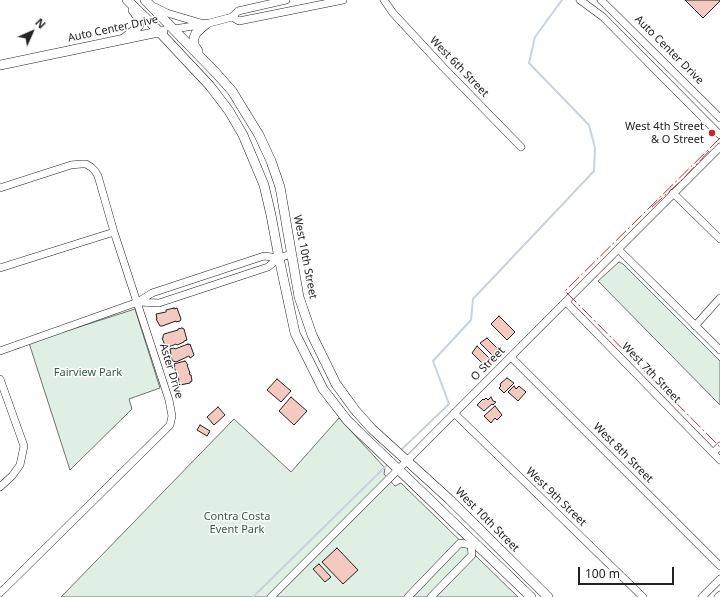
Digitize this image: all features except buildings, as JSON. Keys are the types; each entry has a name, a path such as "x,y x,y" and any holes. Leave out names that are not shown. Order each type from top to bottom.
{"main road":[{"path":"126,0 159,31 210,86 229,111 243,135 264,185 295,332 323,389 347,420 472,544 531,597"},
{"path":"123,40 139,25 138,16 126,0"},
{"name":"West 10th Street","path":"145,0 232,91 262,141 280,187 299,297 312,335 336,384 355,410 372,429 483,532 548,597"},
{"path":"203,60 194,45 194,38 196,33 205,24"},
{"name":"Auto Center Drive","path":"0,65 174,29"}],"street":[{"path":"145,0 167,13 205,24"},
{"name":"Auto Center Drive","path":"174,29 205,24 232,17 238,11 286,0"},
{"name":"Auto Center Drive","path":"232,17 239,21 343,0"},
{"name":"West 6th Street","path":"384,0 393,13 442,67 521,147"},
{"name":"Auto Center Drive","path":"601,0 720,118"},
{"path":"582,1 602,17 720,135"},
{"name":"O Street","path":"271,597 566,302 673,192 720,147"},
{"name":"Aster Drive","path":"0,188 71,165 81,164 91,166 98,176 114,232 170,400 172,416 170,425 0,593"},
{"path":"673,192 720,239"},
{"path":"0,268 114,232"},
{"path":"618,249 720,350"},
{"path":"138,302 159,303 268,268 279,258 291,254"},
{"path":"0,351 138,302 152,294 264,256 279,258"},
{"path":"695,326 720,298"},
{"name":"West 7th Street","path":"566,302 720,460"},
{"name":"West 8th Street","path":"511,357 720,566"},
{"path":"0,379 24,446 20,464 12,476 0,487"},
{"name":"West 9th Street","path":"454,413 642,597"},
{"path":"713,453 720,446"},
{"path":"431,597 472,555 472,544 483,532"},
{"path":"408,597 460,543 472,544"},
{"path":"702,597 720,579"}],"green space":[{"path":"619,262 623,264 720,361 720,405 598,281"},
{"name":"Fairview Park","path":"135,309 160,388 129,399 132,409 70,470 29,343"},
{"name":"Contra Costa Event Park","path":"339,418 385,468 384,474 395,486 401,483 518,597 61,597 234,419 291,472"}],"waterway":[{"path":"400,451 449,404 433,361 471,320 473,299 594,171 595,148 589,125 529,63 535,37 562,0"},
{"path":"253,597 389,463"}],"power":[{"path":"720,138 565,291 720,447"},
{"path":"652,207 682,180 711,149"}],"place":[{"name":"West 4th Street & O Street","path":"712,133"}]}
